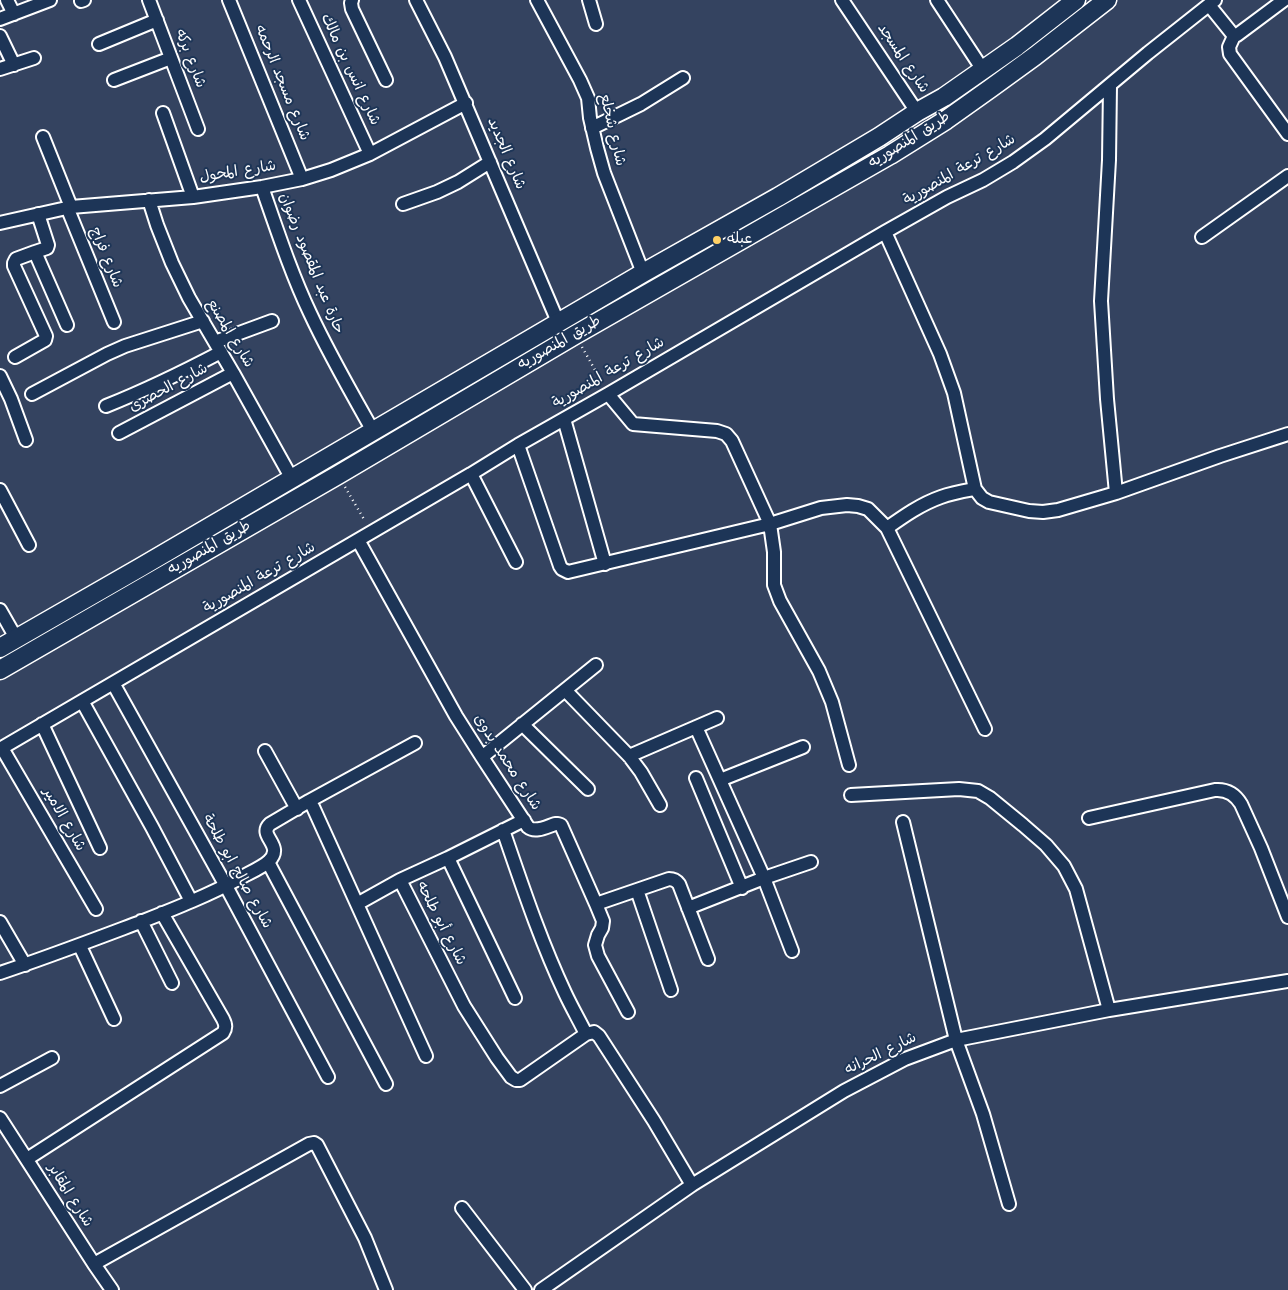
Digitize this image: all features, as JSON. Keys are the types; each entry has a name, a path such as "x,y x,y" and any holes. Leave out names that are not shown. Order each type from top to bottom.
{"main road":[{"name":"طريق المنصوريه","path":"0,648 879,137 944,97 983,70 1076,0"},
{"name":"طريق المنصوريه","path":"0,670 330,480 575,335 890,155 946,120 1036,56 1107,0"},
{"path":"879,137 890,155"},
{"path":"141,567 150,584"}],"street":[{"path":"7,0 14,14"},
{"path":"0,19 50,0"},
{"name":"شارع بركه","path":"149,0 198,129"},
{"name":"شارع مسجد الرحمه","path":"229,0 302,179"},
{"name":"شارع انس بن مالك","path":"298,0 370,154"},
{"path":"352,0 352,9 386,80"},
{"name":"شارع الجديد","path":"416,0 446,57 558,322"},
{"name":"شارع شخلع","path":"537,0 588,98 596,148 643,273"},
{"path":"589,0 596,24"},
{"name":"شارع المسجد","path":"842,0 917,112"},
{"path":"937,0 983,70"},
{"path":"1284,0 1234,36 1229,47 1230,54 1288,134"},
{"path":"1212,3 1234,36"},
{"name":"شارع ترعة المنصورية","path":"1,749 471,474 518,444 564,419 606,390 884,232 947,197 983,180 1013,162 1045,139 1148,53 1212,3"},
{"path":"99,44 157,20"},
{"path":"0,36 14,65"},
{"path":"0,69 34,58"},
{"path":"114,80 171,58"},
{"path":"592,128 641,104 683,78"},
{"path":"1110,86 1101,300 1106,398 1116,493"},
{"name":"شارع المحول","path":"0,223 69,207 193,197 262,188 302,179 332,170 370,154 466,103"},
{"path":"163,113 193,197"},
{"name":"شارع فراج","path":"43,137 114,322"},
{"path":"403,204 458,182 490,162"},
{"path":"1202,236 1288,176"},
{"name":"حارة عبد المقصود رضوان","path":"262,188 309,312 339,372 373,431"},
{"name":"شارع المصنع","path":"149,200 172,263 189,298 292,479"},
{"path":"15,357 44,340 46,336 14,266 16,259 46,248 48,245 38,214"},
{"path":"884,232 943,362 954,393 975,488 982,498 989,502 1029,511 1058,510 1116,493 1288,434"},
{"path":"35,252 67,325"},
{"path":"32,394 125,346 203,321"},
{"path":"106,406 184,372 218,347 272,321"},
{"name":"شارع الحصرى","path":"119,433 233,373"},
{"path":"0,376 11,399 26,440"},
{"path":"606,390 633,424 716,432 726,434 732,441 770,524 774,552 774,585 780,601 819,671 832,702 849,765"},
{"path":"564,419 604,564"},
{"path":"518,444 562,569 565,572 572,572 770,524 821,508 847,505 858,506 868,510 887,528 985,729"},
{"path":"471,474 516,562"},
{"path":"887,528 929,502 943,496 975,488"},
{"path":"0,490 29,545"},
{"name":"شارع محمد بدوى","path":"358,540 456,716 482,757 530,829 534,830 555,824 561,825 596,904"},
{"path":"0,610 16,638"},
{"path":"482,757 596,665"},
{"name":"شارع صالح ابو طلحة","path":"113,683 226,886 328,1077"},
{"path":"565,690 629,756 641,772 660,805"},
{"path":"82,701 191,902"},
{"path":"629,756 718,718"},
{"path":"42,724 100,848"},
{"path":"522,724 588,789"},
{"path":"696,728 764,878 792,951"},
{"path":"0,973 80,946 226,886 268,862 274,854 275,850 266,830 267,826 416,743"},
{"path":"720,780 803,747"},
{"name":"شارع الامير","path":"1,749 96,909"},
{"path":"265,751 297,808"},
{"path":"696,778 742,888"},
{"path":"851,795 959,789 978,791 990,798 1023,825 1046,845 1064,866 1076,889 1109,1010"},
{"path":"1090,818 1215,790 1230,793 1238,800 1245,813 1288,917"},
{"path":"309,801 426,1056"},
{"path":"400,880 524,820"},
{"path":"903,822 956,1040 983,1114 1009,1204"},
{"path":"503,830 549,957 586,1034 594,1032 599,1036 654,1121 692,1185"},
{"path":"448,858 515,998"},
{"path":"268,862 386,1084"},
{"path":"688,908 811,862"},
{"path":"628,1012 594,945 602,928 603,921 596,904 673,879 679,884 708,959"},
{"name":"شارع أبو طلحه","path":"357,904 400,880 464,1006 497,1058 511,1077 516,1080 527,1076 586,1034"},
{"path":"636,890 671,990"},
{"path":"27,1158 222,1034 225,1029 223,1019 162,913"},
{"path":"141,921 172,983"},
{"path":"0,922 25,965"},
{"path":"80,946 114,1019"},
{"name":"شارع الحرانه","path":"542,1290 692,1185 844,1091 905,1059 956,1040 1109,1010 1288,980"},
{"path":"0,1086 52,1058"},
{"name":"شارع المقابر","path":"0,1118 112,1290"},
{"path":"94,1264 309,1144 314,1143 317,1145 365,1238 386,1290"},
{"path":"462,1208 525,1290"}],"path":[{"path":"586,353 606,390"},
{"path":"343,485 366,523"}],"place":[{"name":"عبله","path":"717,240"}]}
